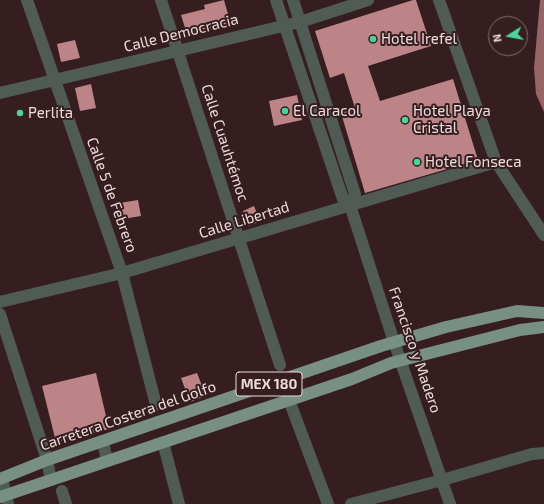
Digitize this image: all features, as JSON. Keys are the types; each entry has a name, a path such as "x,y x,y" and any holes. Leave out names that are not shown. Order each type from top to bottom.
{"main road":[{"name":"Carretera Costera del Golfo","path":"1,479 47,460 394,342 446,327 517,311 544,313"},
{"name":"MEX 180","path":"5,499 51,480 401,361 520,330 544,327"}],"street":[{"name":"Calle 5 de Febrero","path":"27,0 122,273 156,405"},
{"name":"Calle Cuauhtémoc","path":"161,0 240,238 280,365"},
{"name":"Francisco y Madero","path":"276,0 343,199 350,205 394,342 450,504"},
{"name":"Francisco y Madero","path":"293,0 355,194 350,205"},
{"name":"Calle Democracia","path":"0,92 285,24 300,22 368,0"},
{"path":"439,0 496,162 544,235"},
{"name":"Calle Libertad","path":"0,302 122,273 496,162"},
{"path":"0,314 47,460 51,480"},
{"path":"288,400 328,504"},
{"path":"102,441 107,461"},
{"path":"163,442 179,504"},
{"path":"351,504 532,454 544,453"},
{"path":"1,479 5,499"},
{"path":"62,491 66,504"}],"shaded area":[{"path":"540,0 544,0 544,112 536,94 534,68"}],"building":[{"path":"224,0 231,25 211,30 210,28 187,34 181,15 205,9 204,5"},
{"path":"416,0 431,46 368,66 380,101 453,79 478,160 365,193 341,113 355,108 344,73 330,78 315,31"},
{"path":"75,40 80,58 61,62 57,44"},
{"path":"91,84 96,108 80,111 75,88"},
{"name":"El Caracol","path":"297,95 302,120 274,126 269,101"},
{"path":"138,200 141,216 117,220 114,204"},
{"path":"254,206 260,221 249,226 243,211"},
{"path":"96,373 109,429 56,442 42,386"},
{"path":"197,373 206,396 190,402 181,378"}],"place":[{"name":"Hotel Irefel","path":"373,39"},
{"name":"El Caracol","path":"285,111"},
{"name":"Perlita","path":"20,113"},
{"name":"Hotel Playa Cristal","path":"405,120"},
{"name":"Hotel Fonseca","path":"417,162"}]}
